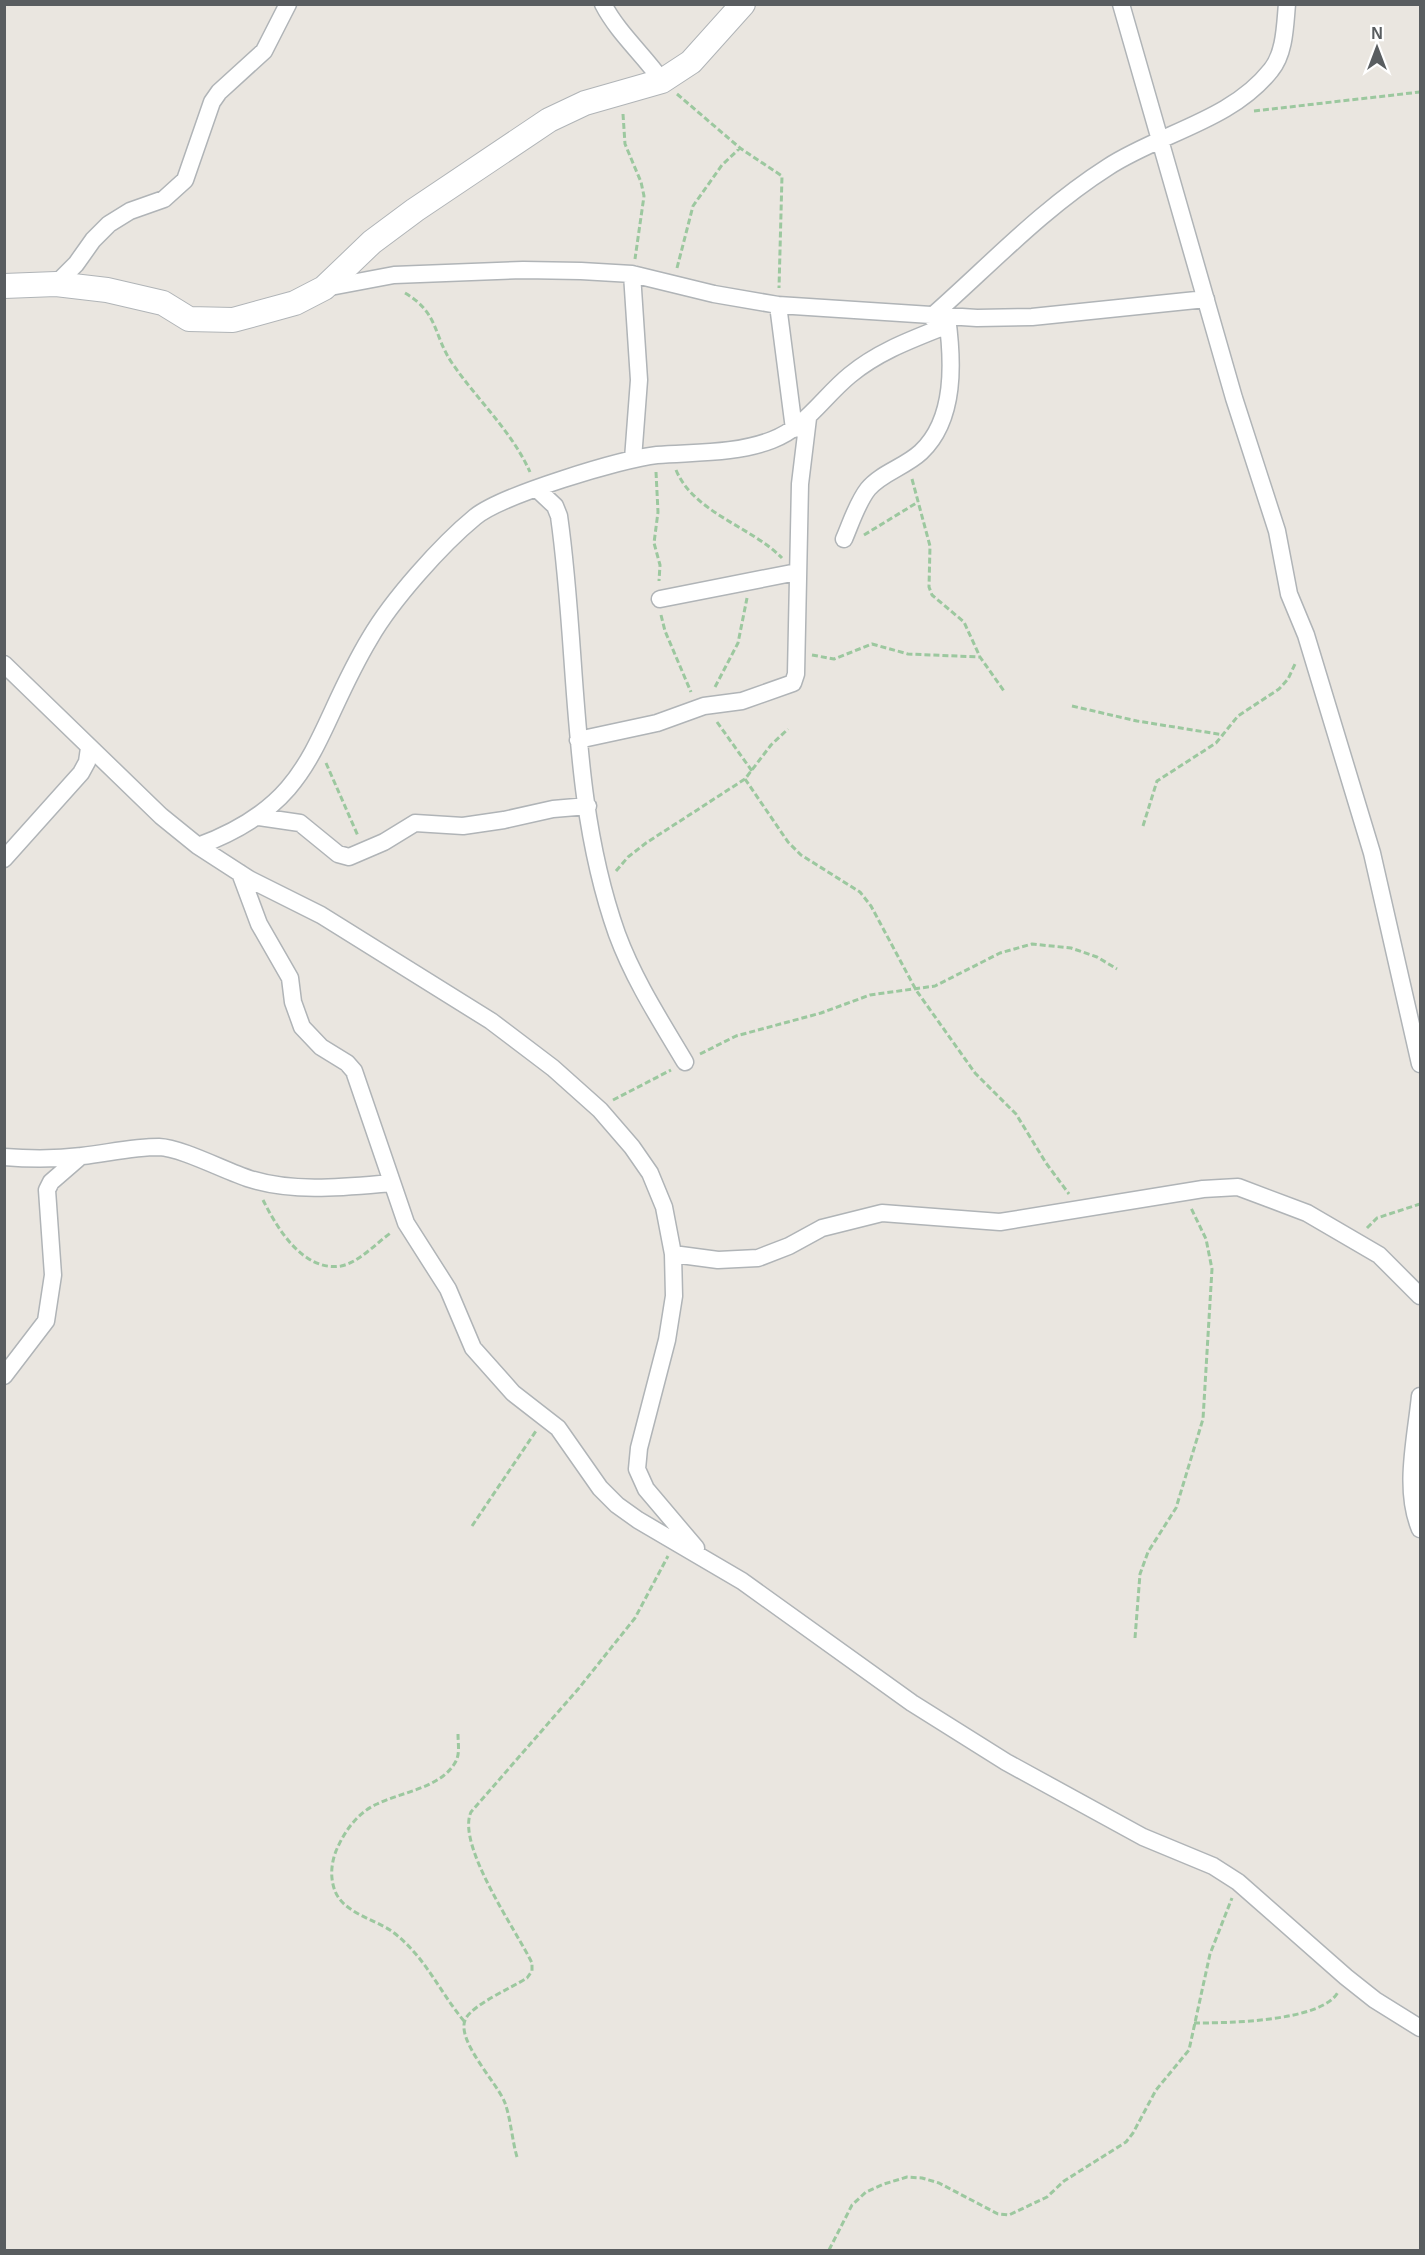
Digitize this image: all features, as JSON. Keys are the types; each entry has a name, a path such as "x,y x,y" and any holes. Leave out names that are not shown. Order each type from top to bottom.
{"street":[{"path":"56,284 109,224 130,211 164,199 185,180 213,102 219,92 264,51 288,4"},
{"path":"603,4 615,26 643,53 662,81"},
{"path":"324,288 372,242 415,210 549,120 585,103 662,81 691,62 743,4"},
{"path":"1121,4 1234,398 1276,531 1289,594 1306,635 1372,853 1420,1064"},
{"path":"198,846 226,836 259,817 283,797 298,779 318,742 370,636 444,545 477,515 510,499 633,459 752,447 775,440 794,429 808,418 847,377 866,363 942,320 1055,203 1110,165 1223,109 1252,90 1273,69 1283,42 1287,4"},
{"path":"4,286 56,284 107,290 163,303 189,319 222,319 273,310 324,288 394,275 523,270 632,274 714,294 778,305 942,320 1032,317 1206,299"},
{"path":"632,274 639,380 633,459"},
{"path":"778,305 794,429"},
{"path":"844,539 868,490 907,463 931,441 944,412 951,369 942,320"},
{"path":"578,740 657,723 707,701 742,701 793,683 796,674 800,484 808,418"},
{"path":"538,490 555,506 559,516 578,740 603,886 629,964 685,1062"},
{"path":"660,600 797,572"},
{"path":"4,664 161,816 198,846 240,873 321,915 491,1021 553,1068 600,1110 650,1173 664,1207 673,1254 674,1296 667,1340 641,1438 638,1468 646,1489 704,1558"},
{"path":"4,859 81,774 90,748"},
{"path":"259,817 300,823 343,856 365,851 415,823 463,826 553,809 588,806"},
{"path":"240,873 259,924 290,978 293,1002 302,1027 321,1047 347,1063 354,1071 406,1223 448,1289 473,1348 513,1393 545,1417 569,1442 600,1488 624,1510 742,1581 912,1703 1006,1762 1143,1837 1213,1866 1238,1882 1346,1977 1417,2022"},
{"path":"4,1157 30,1159 81,1156 103,1151 161,1147 252,1180 318,1188 391,1183"},
{"path":"4,1376 46,1321 53,1275 47,1190 64,1169 81,1156"},
{"path":"673,1254 718,1260 758,1258 789,1246 822,1228 882,1213 1000,1222 1224,1187 1250,1190 1307,1213 1379,1255 1420,1296"},
{"path":"1420,1396 1412,1494 1414,1514 1420,1529"}],"path":[{"path":"662,81 740,148 778,172 783,182 778,305"},
{"path":"1223,109 1240,112 1268,110 1420,92"},
{"path":"623,94 625,144 641,182 644,196 632,274"},
{"path":"673,283 693,206 722,165 740,148"},
{"path":"394,275 404,292 428,310 450,360 509,435 538,490"},
{"path":"670,454 685,487 733,526 759,537 797,572"},
{"path":"907,463 930,546 929,587 932,595 964,622 980,657 1004,691"},
{"path":"749,581 738,644 707,701 752,771"},
{"path":"1143,826 1157,781 1224,735 1238,716 1279,690 1288,679 1306,635"},
{"path":"796,643 809,654 822,658 845,657 872,644 908,654 980,657"},
{"path":"1072,706 1137,721 1224,735"},
{"path":"603,886 628,856 676,822 745,780 788,729"},
{"path":"318,742 365,851"},
{"path":"745,780 788,842 801,855 860,892 886,932 916,990 975,1073 1016,1114 1040,1155 1078,1209"},
{"path":"600,1110 618,1096 736,1036 821,1013 870,995 916,990 940,984 1000,953 1032,944 1071,948 1097,957 1117,969"},
{"path":"252,1180 272,1217 294,1248 325,1266 342,1266 361,1256 406,1223"},
{"path":"1135,1638 1140,1574 1148,1552 1176,1508 1203,1419 1212,1269 1206,1239 1182,1194"},
{"path":"1356,1241 1377,1218 1420,1204"},
{"path":"472,1526 545,1417"},
{"path":"517,2157 505,2105 497,2087 470,2046 464,2031 464,2021 471,2011 527,1978 532,1971 532,1964 484,1877 467,1831 467,1820 471,1812 579,1688 635,1618 668,1556 663,1534"},
{"path":"458,1734 459,1753 456,1762 444,1774 406,1793 376,1804 359,1815 341,1839 335,1854 332,1862 332,1883 342,1902 389,1930 422,1959 430,1969 441,1993 464,2021"},
{"path":"829,2250 845,2216 858,2199 884,2184 907,2177 939,2182 998,2214 1010,2215 1033,2206 1064,2181 1126,2142 1156,2090 1189,2050 1210,1954 1238,1882"},
{"path":"1194,2023 1272,2019 1324,2005 1336,1996 1346,1977"}]}
